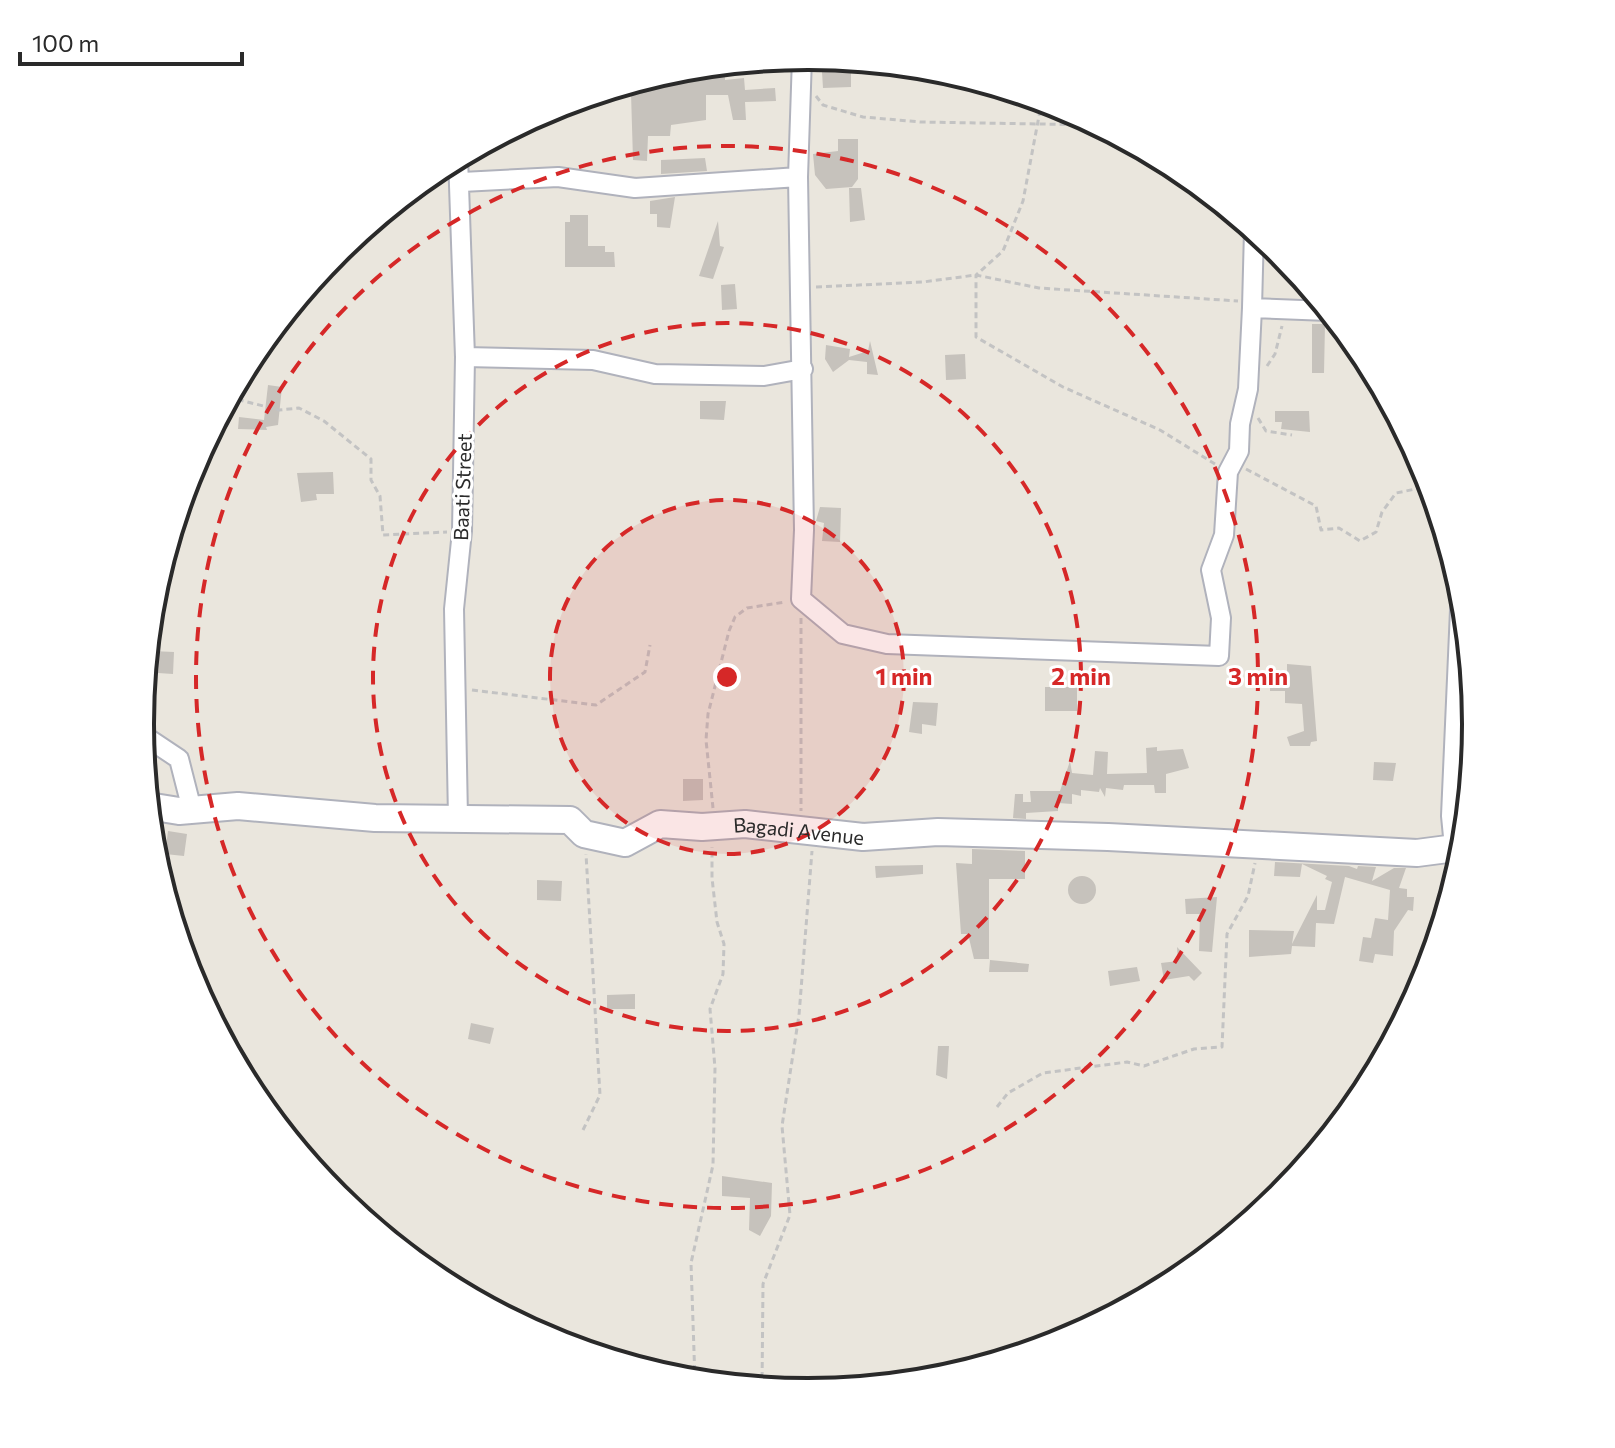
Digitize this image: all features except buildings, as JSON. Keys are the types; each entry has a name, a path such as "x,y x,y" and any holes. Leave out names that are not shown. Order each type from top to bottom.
{"street":[{"path":"803,70 798,177 803,369 801,599 843,634 887,644 1219,656 1221,618 1211,570 1224,535 1228,472 1239,451 1248,367 1254,246"},
{"name":"Baati Street","path":"458,818 454,609 462,531 465,357 460,170"},
{"path":"462,182 558,177 635,188 798,177"},
{"path":"1252,305 1313,310"},
{"path":"465,357 593,360 655,374 764,376 803,369"},
{"path":"1453,825 1451,816 1458,659"},
{"path":"154,743 179,759 192,810"},
{"name":"Bagadi Avenue","path":"159,807 192,810 238,806 375,818 570,820 584,834 625,843 660,824 745,824 863,837 938,832 1108,837 1417,853 1450,848"}],"path":[{"path":"804,81 823,105 863,117 921,122 1067,124"},
{"path":"1040,113 1023,201 1003,251 976,275 976,337 1063,387 1160,430 1228,472"},
{"path":"801,288 923,282 976,275 1039,288 1252,305"},
{"path":"1248,367 1261,369 1271,364 1286,309"},
{"path":"1245,398 1266,431 1292,435"},
{"path":"239,400 279,410 299,408 324,421 371,459 371,480 380,496 383,535 462,531"},
{"path":"1239,451 1249,473 1316,506 1321,530 1339,528 1360,541 1376,532 1382,512 1396,493 1417,489"},
{"path":"695,1367 691,1263 713,1165 715,1068 710,1009 723,974 724,944 717,922 712,878 714,826 707,727 735,617 747,608 801,599 801,812 812,831 812,884 782,1126 790,1215 763,1284 762,1377"},
{"path":"456,690 596,705 645,672 650,645"},
{"path":"583,1130 600,1095 584,834"},
{"path":"997,1107 1008,1093 1043,1073 1127,1062 1144,1066 1194,1049 1222,1047 1227,934 1248,896 1259,847"}]}
